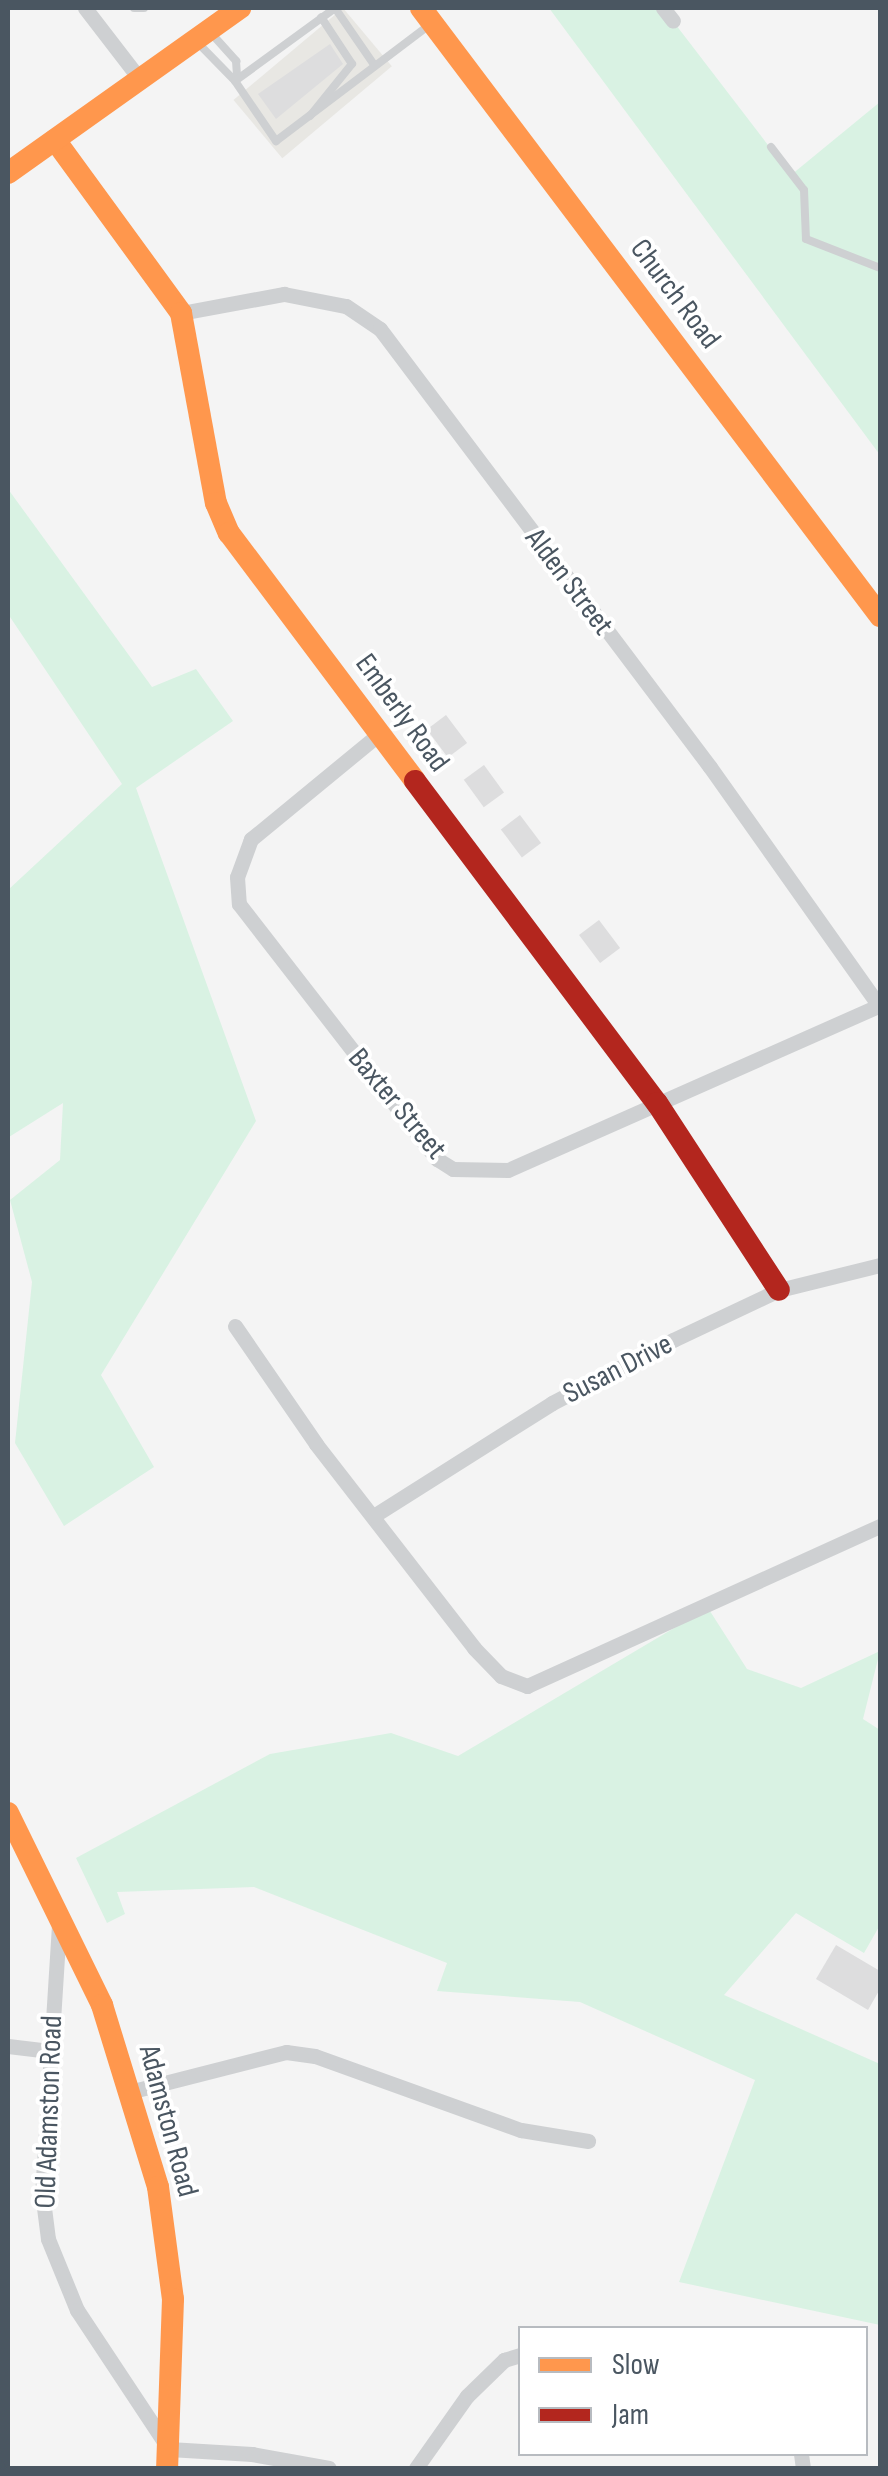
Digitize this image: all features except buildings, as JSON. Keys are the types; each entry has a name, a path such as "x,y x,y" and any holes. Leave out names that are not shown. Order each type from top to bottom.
{"street":[{"path":"84,8 139,78"},
{"path":"8,171 230,10"},
{"name":"Church Road","path":"426,15 880,616"},
{"name":"Emberly Road","path":"55,140 181,313 216,503 229,533 657,1103 778,1290"},
{"name":"Alden Street","path":"181,313 284,294 346,306 380,329 710,767 880,1006"},
{"name":"Baxter Street","path":"380,734 251,839 237,877 240,904 436,1159 453,1169 508,1170 880,1006"},
{"name":"Susan Drive","path":"375,1515 552,1403 778,1290 880,1265"},
{"path":"235,1326 316,1444 375,1515 474,1648 501,1676 516,1681 542,1683 880,1526"},
{"name":"Adamston Road","path":"8,1814 16,1848 60,1920 102,2005 133,2092 158,2187 173,2299 168,2459"},
{"name":"Old Adamston Road","path":"60,1920 42,2192 48,2239 77,2310 168,2459"},
{"path":"8,2046 50,2051"},
{"path":"133,2092 286,2052 315,2056 522,2130 588,2141"},
{"path":"416,2468 466,2396 504,2360 518,2355"},
{"path":"168,2459 252,2454 330,2468"}],"lane":[{"path":"134,8 144,8"},
{"path":"234,81 335,8 373,63"},
{"path":"201,34 276,141 308,120 426,15"},
{"path":"308,120 352,64 321,17"},
{"path":"201,34 236,61 234,81"},
{"path":"771,147 804,190 806,239 880,268"}],"shaded area":[{"path":"343,8 392,66 282,158 233,100"}],"green space":[{"path":"549,8 663,8 791,175 880,102 880,455"},
{"path":"8,489 152,687 196,669 233,721 136,788 256,1121 101,1375 154,1467 64,1526 15,1443 32,1282 10,1200 60,1160 63,1103 9,1137 8,890 122,784 8,614"},
{"path":"708,1608 747,1669 801,1688 880,1651 863,1719 880,1730 880,1925 864,1953 796,1913 724,1995 880,2064 880,2325 679,2282 755,2080 580,2002 437,1991 447,1963 254,1887 117,1892 125,1914 107,1923 76,1858 270,1754 391,1733 458,1756"}],"traffic: slow":[{"path":"8,173 240,8"},
{"path":"421,8 880,616"},
{"path":"55,140 181,313 216,503 229,533 415,781"},
{"path":"8,1813 102,2005 158,2187 173,2299 167,2468"}],"traffic: jam":[{"path":"415,781 657,1103 779,1290"}]}
